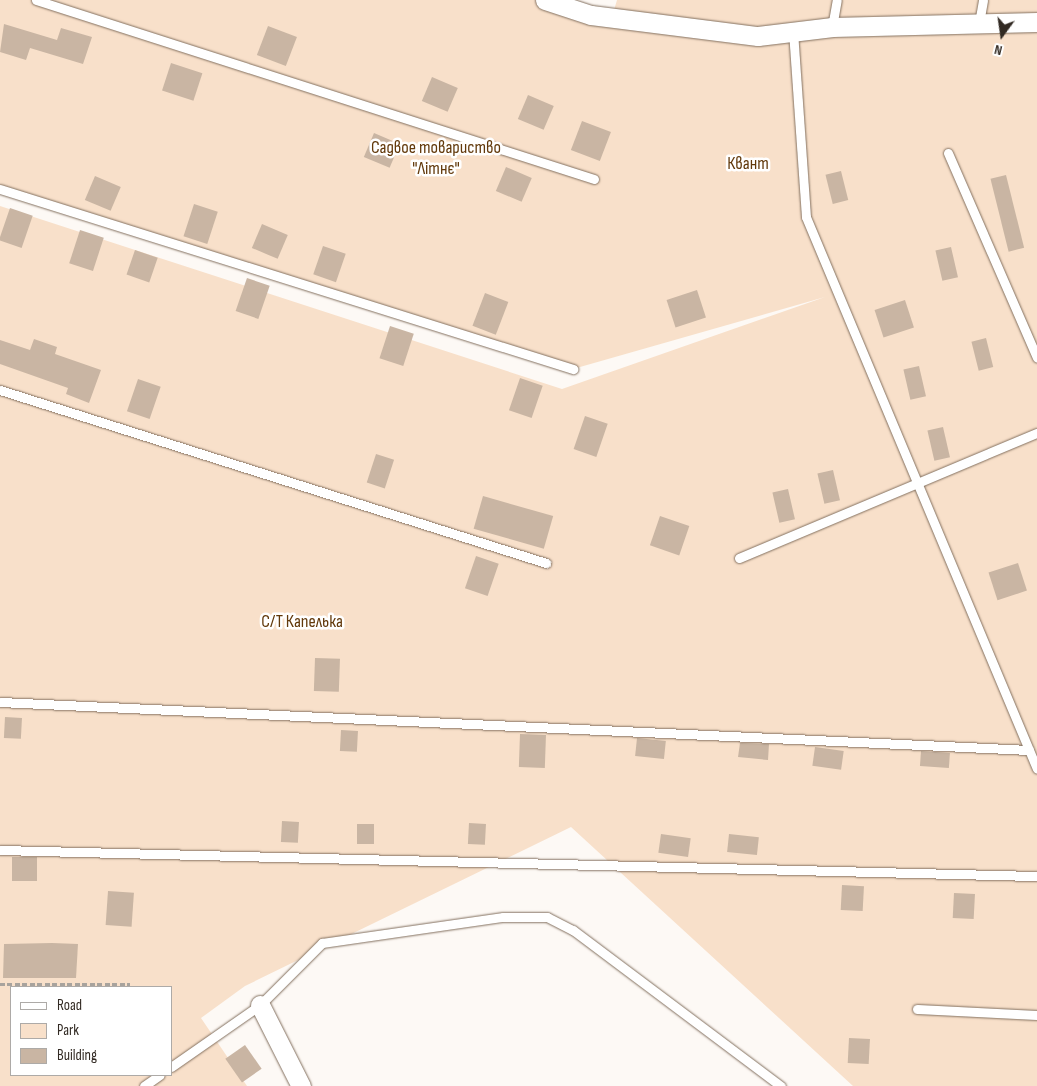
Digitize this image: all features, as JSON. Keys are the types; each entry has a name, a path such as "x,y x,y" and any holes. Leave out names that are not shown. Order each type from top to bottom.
{"street":[{"path":"545,0 591,15 698,32 758,36 832,27 1037,22"},
{"path":"260,1004 300,1086"}],"lane":[{"path":"36,0 594,179"},
{"path":"832,27 837,0"},
{"path":"979,23 982,0"},
{"path":"793,31 806,217 1037,769"},
{"path":"948,153 1037,358"},
{"path":"0,189 573,369"},
{"path":"0,390 546,563"},
{"path":"739,558 1037,433"},
{"path":"0,702 1029,750"},
{"path":"0,850 1037,876"},
{"path":"172,1066 260,1004 322,942 503,917 547,917 573,930 782,1086"},
{"path":"916,1009 1037,1015"},
{"path":"144,1086 159,1076"}],"path":[{"path":"0,984 130,984"}],"green space":[{"name":"С/Т Капелька","path":"0,0 557,0 612,17 617,0 1037,0 1037,1086 853,1086 571,827 245,986 201,1018 247,1086 0,1086 0,206 562,389 825,297 573,369 0,189"}],"building":[{"path":"4,24 57,40 61,28 92,37 83,64 30,48 26,60 0,52"},
{"path":"268,26 297,37 286,66 257,55"},
{"path":"171,63 202,73 193,101 162,91"},
{"path":"432,77 458,88 448,112 422,101"},
{"path":"528,95 554,106 544,130 518,119"},
{"path":"582,121 611,132 600,161 571,150"},
{"path":"374,133 400,144 390,168 364,157"},
{"path":"506,167 532,178 522,202 496,191"},
{"path":"841,171 848,200 833,204 825,175"},
{"path":"1006,175 1024,248 1009,252 990,179"},
{"path":"95,176 121,187 111,211 85,200"},
{"path":"194,204 218,212 207,244 183,236"},
{"path":"10,208 33,216 22,248 0,241"},
{"path":"262,224 288,235 278,259 252,248"},
{"path":"80,230 104,238 93,271 69,263"},
{"path":"323,246 346,254 336,282 313,274"},
{"path":"951,247 958,277 942,281 935,251"},
{"path":"135,250 158,258 149,282 127,275"},
{"path":"247,278 270,286 258,319 236,311"},
{"path":"697,290 706,318 676,327 667,300"},
{"path":"485,293 508,302 496,335 472,326"},
{"path":"905,300 914,328 884,337 875,310"},
{"path":"390,326 414,334 403,366 379,358"},
{"path":"986,338 993,367 979,371 971,342"},
{"path":"34,339 57,347 55,354 101,370 89,403 66,394 68,388 0,364 0,340 30,350"},
{"path":"919,366 926,396 910,400 903,370"},
{"path":"520,378 543,386 532,418 509,410"},
{"path":"138,379 161,387 150,419 127,411"},
{"path":"585,416 608,424 596,457 574,449"},
{"path":"943,427 950,457 934,461 927,431"},
{"path":"376,454 394,460 385,488 367,483"},
{"path":"833,470 840,500 824,504 817,474"},
{"path":"788,489 795,519 779,523 772,493"},
{"path":"483,496 553,516 544,549 474,529"},
{"path":"660,516 689,526 679,555 650,545"},
{"path":"476,556 499,564 488,596 465,588"},
{"path":"1018,563 1027,591 997,600 989,573"},
{"path":"315,658 340,659 339,692 314,691"},
{"path":"5,717 22,718 21,739 4,738"},
{"path":"341,730 358,731 357,752 340,751"},
{"path":"520,734 546,735 545,768 519,767"},
{"path":"637,738 666,741 664,759 635,756"},
{"path":"740,743 769,744 768,760 738,757"},
{"path":"815,747 844,751 841,770 812,766"},
{"path":"921,751 950,753 949,768 920,766"},
{"path":"282,821 299,822 298,843 281,842"},
{"path":"469,823 486,824 485,845 468,844"},
{"path":"357,824 374,824 374,844 357,844"},
{"path":"661,834 691,838 688,857 658,853"},
{"path":"729,834 759,837 757,855 727,852"},
{"path":"12,857 37,857 37,881 12,881"},
{"path":"842,885 864,886 863,911 841,910"},
{"path":"108,891 134,893 132,927 106,925"},
{"path":"954,893 975,894 974,919 953,918"},
{"path":"4,944 78,944 76,978 3,978"},
{"path":"849,1038 870,1039 869,1064 848,1063"},
{"path":"245,1045 262,1069 242,1083 225,1059"}],"park label":[{"name":"Садвое товариство \"Літнє\"","path":"436,159"},
{"name":"Квант","path":"748,164"}]}
